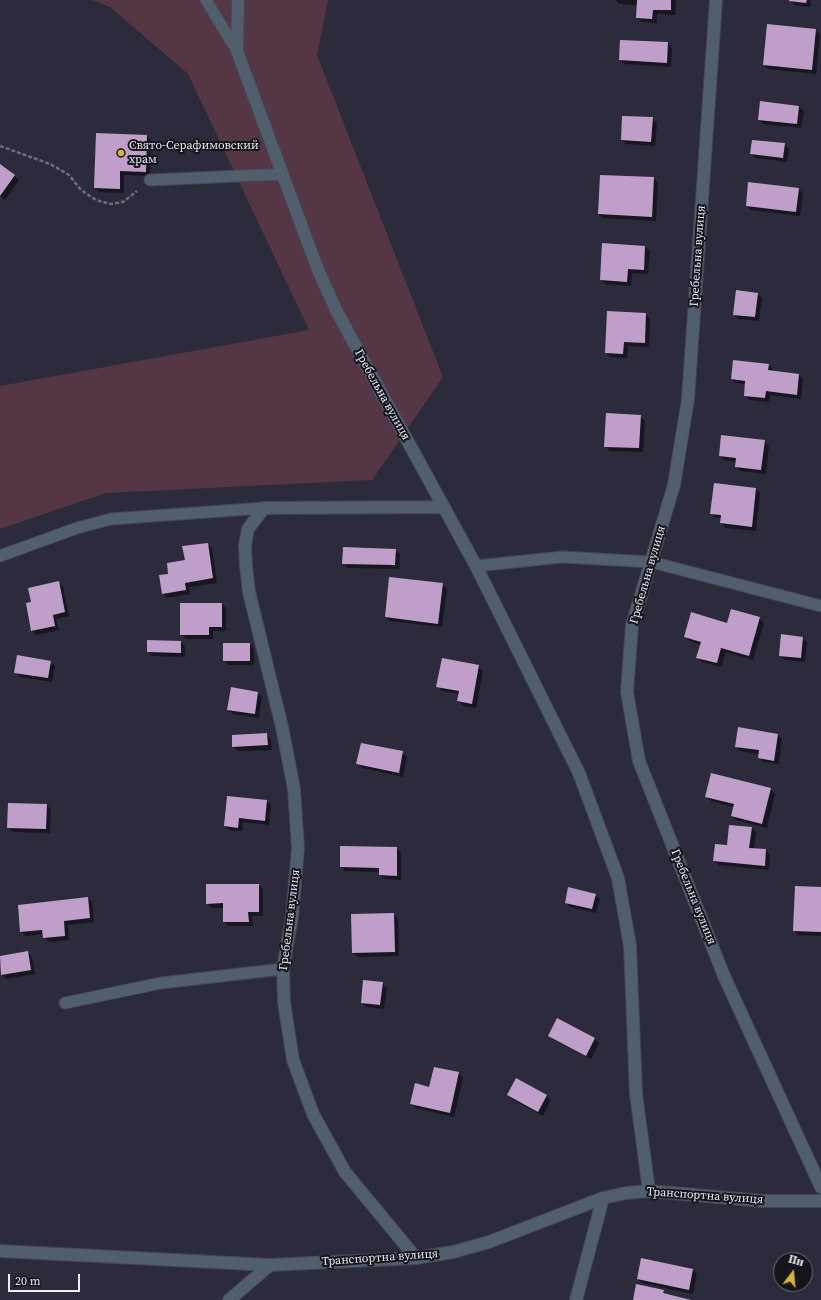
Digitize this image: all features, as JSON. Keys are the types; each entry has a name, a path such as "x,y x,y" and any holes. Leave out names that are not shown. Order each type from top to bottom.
{"street":[{"path":"238,0 238,51"},
{"name":"Гребельна вулиця","path":"716,0 688,399 674,485 632,625 627,692 639,761 724,976 821,1187"},
{"name":"Гребельна вулиця","path":"238,51 318,270 336,312 442,507 476,566 579,773 618,878 630,946 636,1094 649,1191"},
{"path":"264,508 442,507"},
{"name":"Гребельна вулиця","path":"264,508 248,530 245,545 246,566 249,592 282,726 294,789 298,848 292,917 283,968 284,1002 293,1060 313,1114 345,1172 416,1258"},
{"name":"Транспортна вулиця","path":"0,1251 270,1265 416,1258 453,1252 489,1242 603,1198 626,1193 649,1191 764,1201 821,1201"},
{"path":"576,1300 603,1198"},
{"path":"229,1300 270,1265"}],"lane":[{"path":"206,0 238,51"},
{"path":"150,180 283,174"},
{"path":"0,556 77,528 111,519 264,508"},
{"path":"476,566 562,557 651,562 821,606"},
{"path":"65,1003 161,983 283,968"}],"path":[{"path":"0,146 50,164 69,175 81,190 96,200 112,204 123,202 150,180"}],"shaded area":[{"path":"92,0 328,0 317,55 443,377 372,480 106,493 0,529 0,386 309,330 188,74 110,7"}],"building":[{"path":"637,0 671,0 671,10 653,10 652,19 636,18"},
{"path":"789,0 807,0 806,3"},
{"path":"767,24 816,29 812,70 763,65"},
{"path":"620,40 668,42 667,63 619,60"},
{"path":"760,101 799,106 797,124 758,120"},
{"path":"622,116 653,117 651,142 621,140"},
{"name":"Свято-Серафимовский храм","path":"96,133 147,135 146,172 120,171 120,189 94,188"},
{"path":"752,140 785,143 783,158 750,154"},
{"path":"0,164 15,175 0,196"},
{"path":"600,175 654,177 652,217 598,214"},
{"path":"748,182 799,188 796,212 746,206"},
{"path":"602,243 645,246 644,270 628,269 627,282 600,280"},
{"path":"736,290 758,293 755,317 733,315"},
{"path":"607,311 646,313 645,343 624,342 623,354 605,353"},
{"path":"733,360 769,364 768,370 799,374 797,395 766,391 765,398 744,396 745,381 731,379"},
{"path":"606,413 641,415 639,448 604,447"},
{"path":"721,435 765,440 761,470 735,467 736,458 719,456"},
{"path":"714,483 756,488 752,527 720,523 721,515 710,514"},
{"path":"208,543 213,578 185,583 186,590 162,594 159,575 168,574 167,563 185,560 182,546"},
{"path":"343,547 396,549 395,565 342,564"},
{"path":"389,577 443,583 438,624 385,617"},
{"path":"59,581 65,612 53,615 55,626 31,631 26,603 31,602 28,588"},
{"path":"180,603 222,603 222,627 209,627 209,635 180,635"},
{"path":"731,609 760,617 749,656 721,648 717,663 696,658 701,642 684,637 691,612 727,623"},
{"path":"781,634 803,637 801,658 779,656"},
{"path":"147,640 181,641 181,653 147,652"},
{"path":"223,643 250,643 250,661 223,661"},
{"path":"17,655 51,661 48,678 14,673"},
{"path":"442,658 479,665 472,704 457,701 459,691 436,687"},
{"path":"231,687 258,692 255,714 227,710"},
{"path":"738,727 778,734 774,761 758,758 759,750 735,747"},
{"path":"267,733 268,745 232,747 232,735"},
{"path":"361,743 403,751 399,773 356,764"},
{"path":"711,773 771,788 762,824 731,816 734,804 705,797"},
{"path":"227,796 267,800 265,821 239,818 238,828 224,826"},
{"path":"8,803 47,804 46,829 7,828"},
{"path":"729,825 752,827 749,848 766,849 765,866 713,861 715,844 727,845"},
{"path":"340,846 397,847 397,876 379,875 379,868 340,867"},
{"path":"206,884 259,884 259,912 248,912 249,922 223,922 223,903 206,904"},
{"path":"795,886 821,887 821,932 793,931"},
{"path":"568,887 596,894 592,909 565,903"},
{"path":"88,897 90,918 64,921 65,936 43,938 42,930 20,932 18,905"},
{"path":"394,913 395,952 352,953 351,914"},
{"path":"28,951 31,970 1,975 0,956"},
{"path":"363,980 383,982 380,1005 361,1003"},
{"path":"557,1018 595,1038 586,1056 548,1036"},
{"path":"434,1067 459,1072 450,1113 410,1104 415,1083 429,1087"},
{"path":"516,1078 547,1095 538,1112 507,1095"},
{"path":"641,1258 693,1269 689,1290 637,1279"},
{"path":"636,1284 664,1290 663,1293 691,1300 633,1300"}],"place":[{"name":"Свято-Серафимовский храм","path":"121,153"}]}
